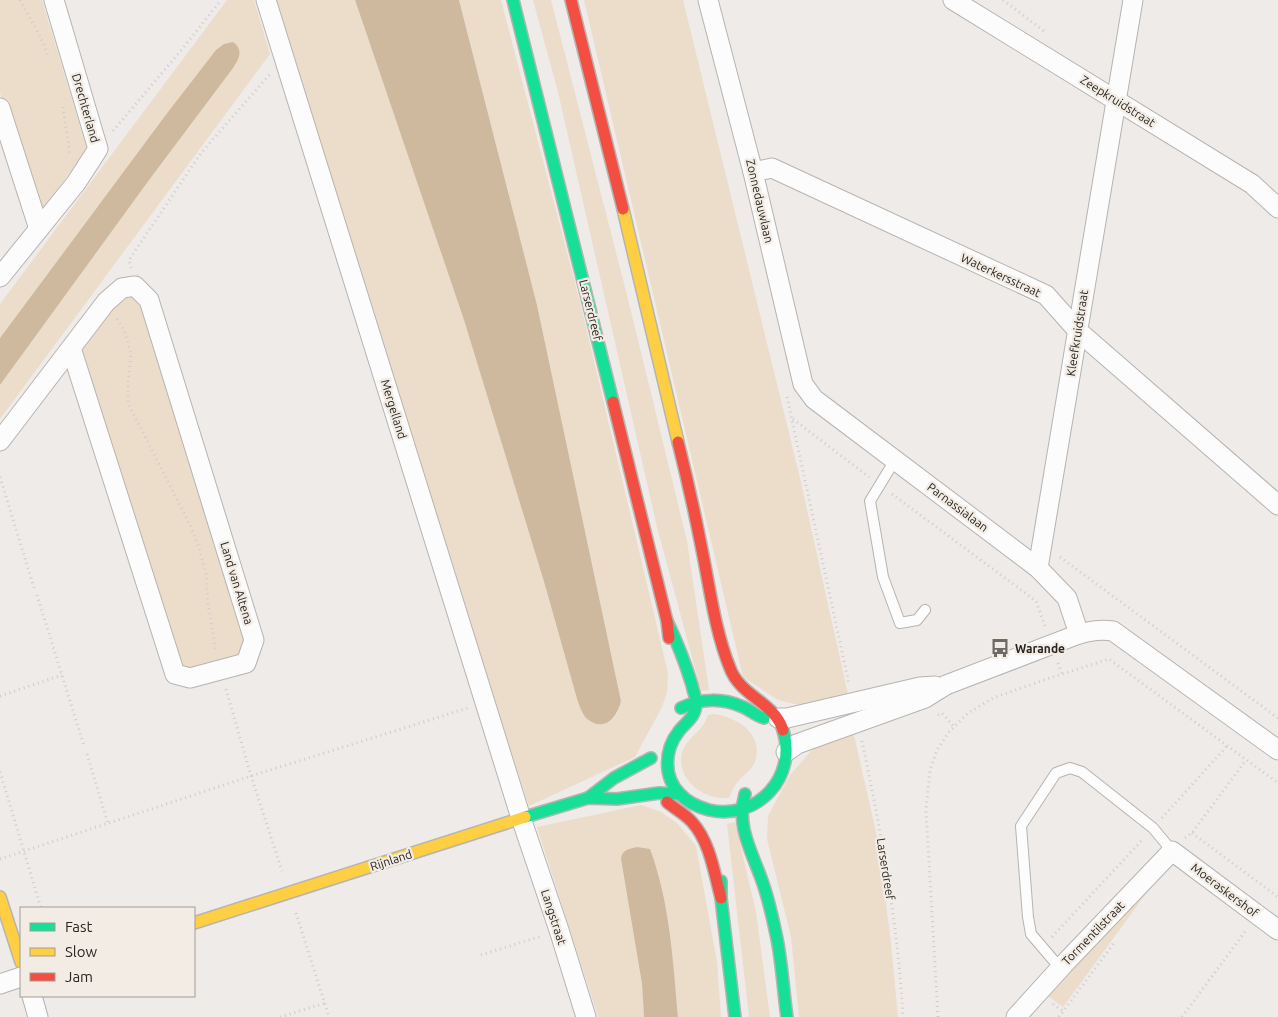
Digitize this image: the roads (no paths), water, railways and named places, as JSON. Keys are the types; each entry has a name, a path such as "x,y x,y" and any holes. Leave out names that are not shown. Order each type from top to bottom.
{"main road":[{"name":"Larserdreef","path":"512,0 667,621 673,664"},
{"path":"571,0 598,103 694,513 714,618 730,672 737,684 764,702 767,721"},
{"path":"714,618 715,656"},
{"name":"Larserdreef","path":"667,621 685,661 696,701"},
{"path":"723,691 733,703"},
{"path":"677,709 696,701 721,700 751,711 785,734 786,752 781,776 757,808 723,813 706,810 696,806 679,794 674,786 668,768 669,750 677,733 691,721 696,708 696,701"},
{"name":"Rijnland","path":"588,798 614,778 651,764 653,745"},
{"path":"754,784 745,794 741,803 741,811 748,845 764,887 780,952 787,1017"},
{"path":"657,789 667,802 691,821 705,843 722,898"},
{"name":"Rijnland","path":"195,923 588,798 617,799 657,789 679,794"},
{"path":"706,810 715,821"},
{"path":"762,846 764,887"},
{"path":"722,852 722,898 736,1017"},
{"path":"0,897 20,959"}],"street":[{"name":"Drechterland","path":"0,277 76,183 98,149 54,0"},
{"name":"Mergelland","path":"266,0 521,818"},
{"name":"Zonnedauwlaan","path":"708,0 753,172 802,384 814,399"},
{"name":"Zeepkruidstraat","path":"953,0 1252,184 1278,208"},
{"name":"Kleefkruidstraat","path":"1038,568 1133,0"},
{"path":"0,108 39,229"},
{"name":"Waterkersstraat","path":"753,172 772,168 1046,295 1078,330 1278,505"},
{"name":"Land van Altena","path":"135,286 149,300 254,640 246,663 190,678 175,674 71,348 106,302 122,288 135,286"},
{"path":"0,441 71,348"},
{"name":"Parnassialaan","path":"814,399 1038,568 1067,598 1079,634"},
{"path":"786,752 797,744 925,698 946,685 1094,630 1112,631 1278,750"},
{"path":"767,721 920,687 946,685"},
{"name":"Langstraat","path":"521,818 586,1017"},
{"name":"Moeraskershof","path":"1172,851 1278,930"},
{"name":"Tormentilstraat","path":"1016,1017 1172,851"},
{"path":"0,984 20,977"},
{"path":"32,997 38,1017"}],"lane":[{"path":"895,460 870,501 883,577 900,623 917,620 925,610"},
{"path":"1060,968 1031,934 1021,826 1056,773 1070,768 1082,772 1153,828 1172,851"}],"place":[{"name":"Warande","path":"1000,648"}]}
